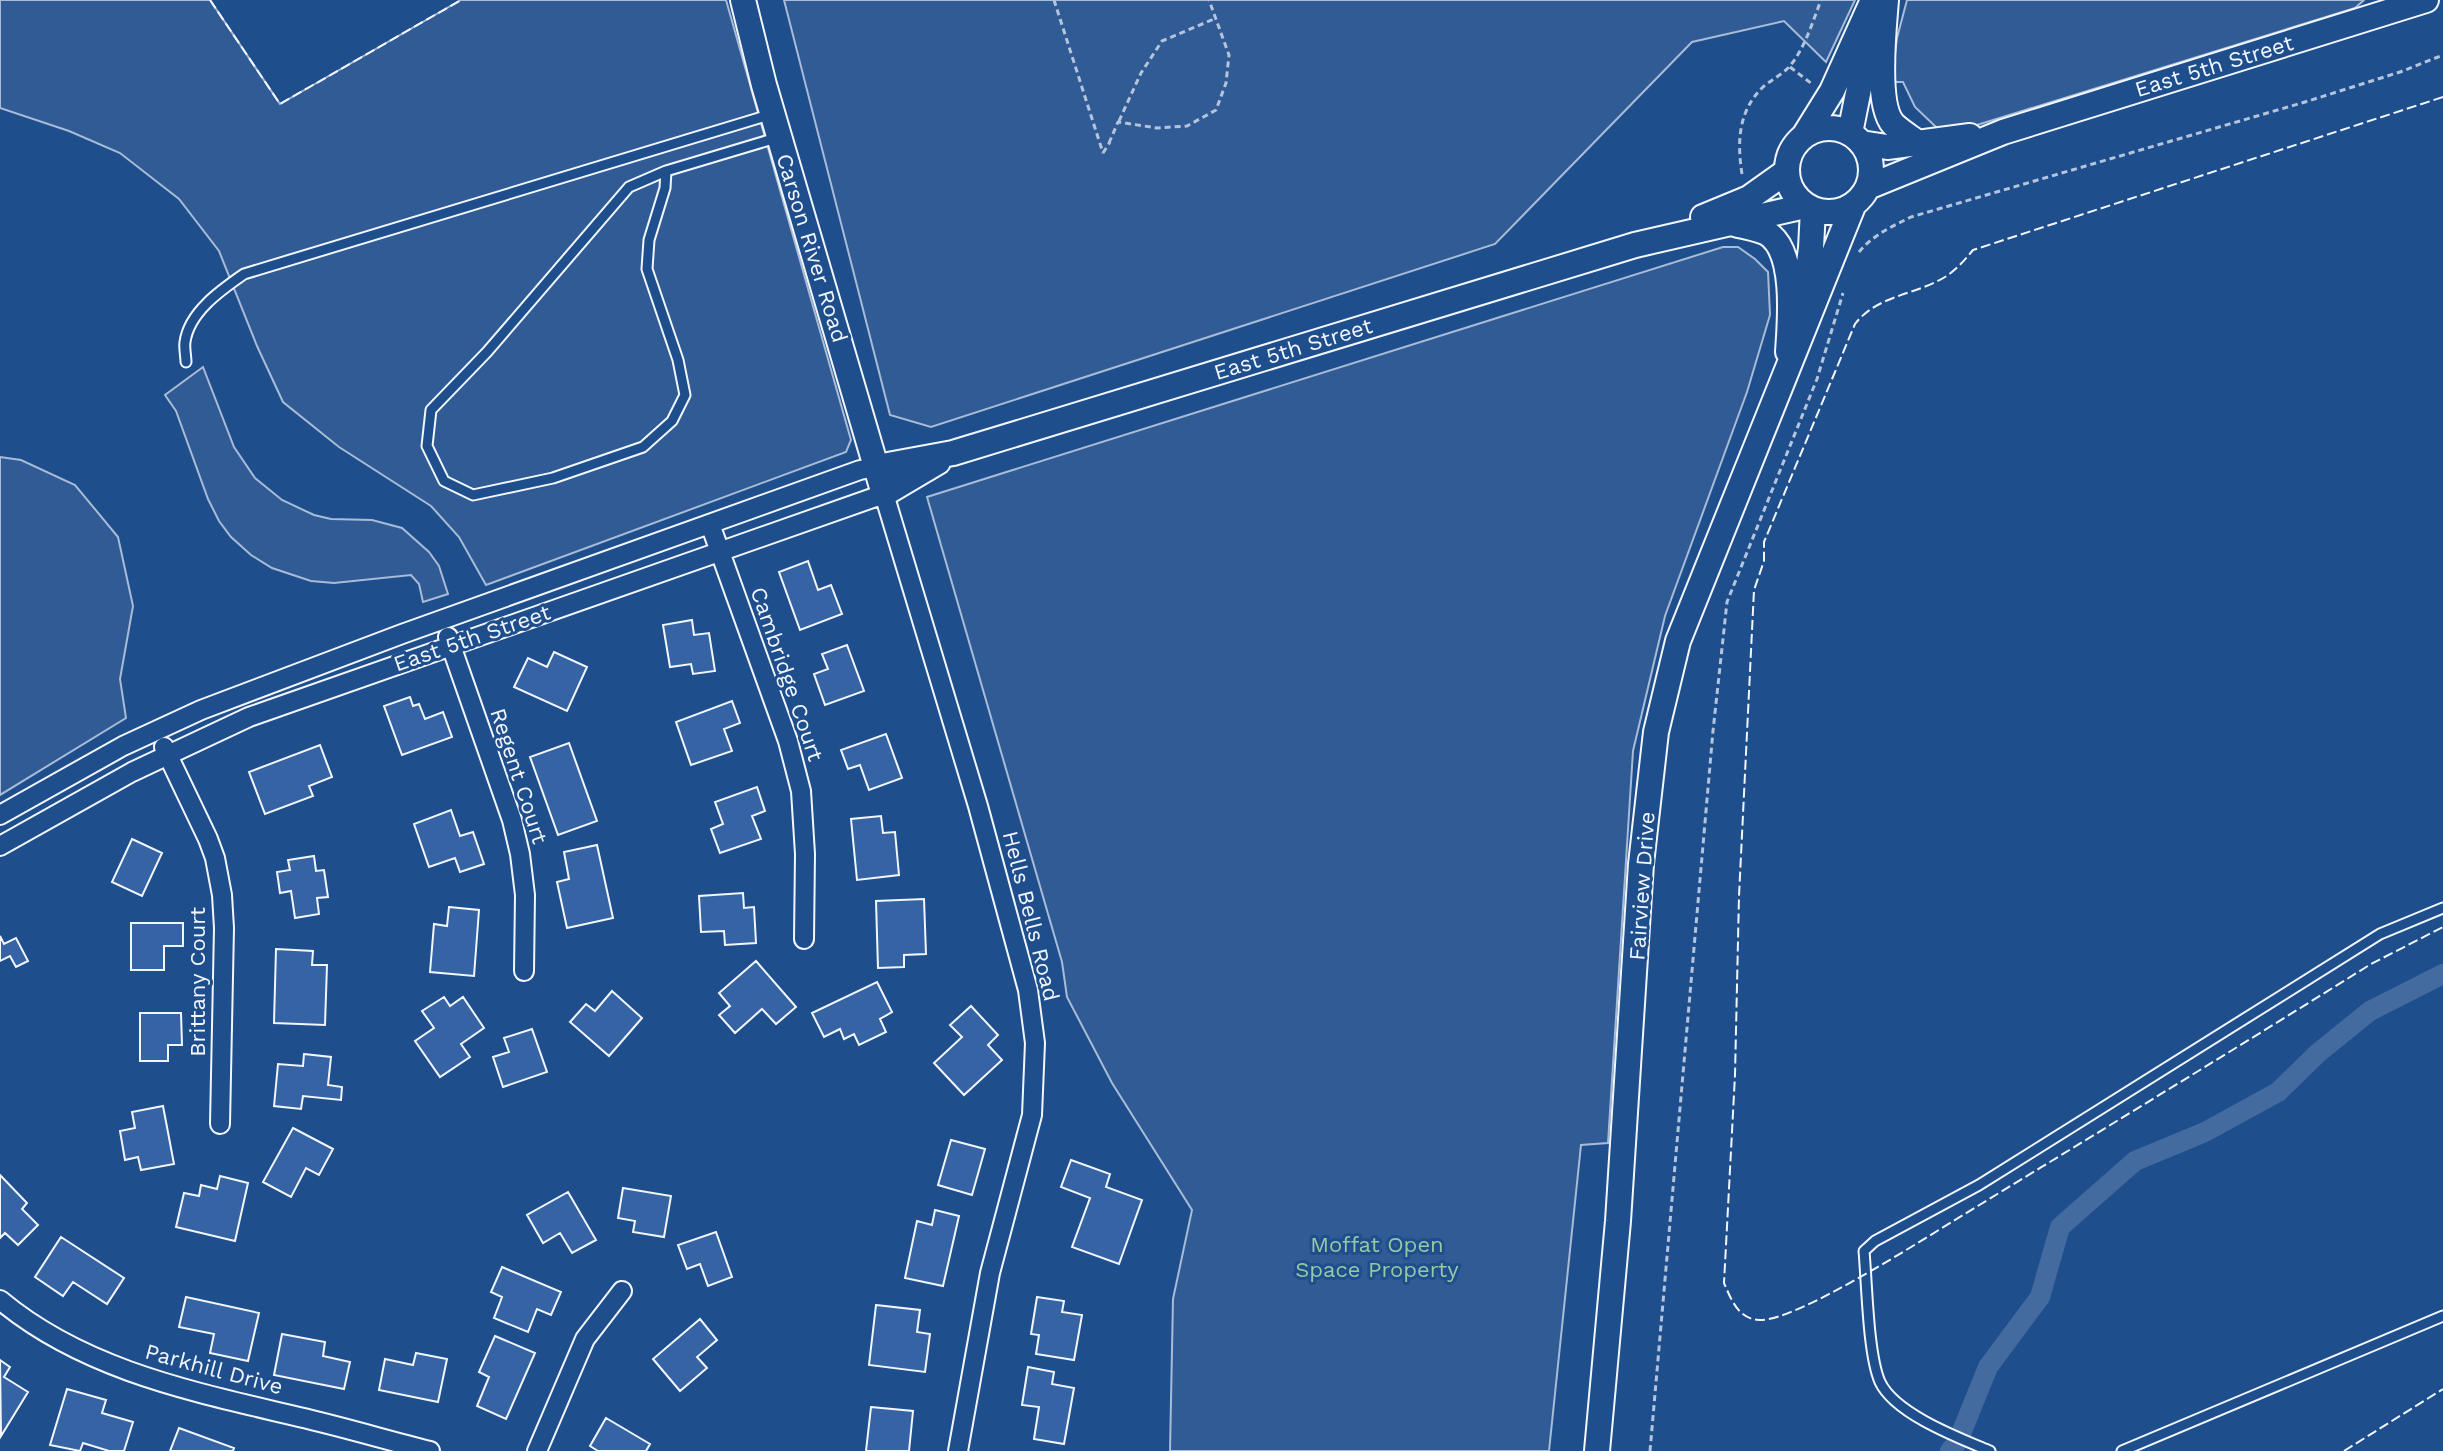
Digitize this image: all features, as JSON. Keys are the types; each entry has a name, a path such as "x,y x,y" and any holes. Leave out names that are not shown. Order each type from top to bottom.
{"main road":[{"name":"Carson River Road","path":"743,0 776,125 884,494"},
{"path":"1875,0 1856,138 1871,163 1868,187 1853,206 1837,212 1809,208 1793,194 1787,171 1789,155 1832,91 1875,0"},
{"path":"1886,0 1883,95 1891,122 1918,143"},
{"name":"East 5th Street","path":"1868,187 2003,132 2426,0"},
{"path":"1804,136 1826,128 1856,138"},
{"name":"East 5th Street","path":"1856,138 1887,147 2003,132"},
{"name":"East 5th Street","path":"1635,245 1749,198 1787,171"},
{"name":"Fairview Drive","path":"1597,1451 1618,1221 1641,864 1656,732 1678,641 1853,206"},
{"name":"East 5th Street","path":"877,467 953,453 1635,245 1809,208"},
{"name":"Fairview Drive","path":"1797,346 1811,248 1809,208"},
{"path":"1732,223 1770,235 1782,252 1791,299 1788,370"},
{"name":"East 5th Street","path":"884,494 953,453"}],"street":[{"name":"East 5th Street","path":"0,815 123,746 216,704 860,470 877,467"},
{"name":"East 5th Street","path":"0,846 132,772 249,717 884,494"},
{"name":"Hells Bells Road","path":"884,494 978,806 1028,990 1035,1043 1032,1115 990,1273 958,1451"},
{"name":"Cambridge Court","path":"710,524 788,741 801,791 805,854 804,939"},
{"name":"Regent Court","path":"442,621 512,820 520,854 525,895 524,971"},
{"name":"Brittany Court","path":"158,730 167,756 208,839 222,895 220,1124"},
{"path":"537,1451 585,1339 622,1291"},
{"name":"Parkhill Drive","path":"0,1300 68,1344 134,1374 196,1393 430,1451"}],"lane":[{"path":"666,171 665,188 649,240 647,269 678,360 685,395 672,421 643,447 553,478 473,495 444,481 427,446 431,410 487,352 629,187 666,171 776,125"},
{"path":"186,362 185,341 196,319 212,296 244,274 776,125"},
{"path":"1990,1451 1927,1424 1902,1406 1881,1383 1873,1348 1864,1251 1875,1241 1979,1185 2380,934 2443,908"},
{"path":"2122,1451 2443,1316"}],"path":[{"path":"1054,0 1103,153 1141,73 1162,41 1214,19"},
{"path":"1118,122 1157,128 1187,126 1216,110 1226,83 1229,55 1209,0"},
{"path":"1744,182 1740,127 1747,106 1763,87 1790,67 1821,0"},
{"path":"1858,254 1868,241 1911,217 2305,102 2443,55"},
{"path":"1790,67 1817,87"},
{"path":"1650,1451 1727,602 1817,379 1846,285"}],"shaded area":[{"path":"0,0 210,0 280,104 461,0 726,0 851,440 846,452 486,585 459,537 431,506 339,447 283,402 219,251 179,199 120,153 69,131 0,108"},
{"path":"784,0 1855,0 1826,62 1784,21 1692,42 1495,244 931,427 890,415"},
{"path":"1907,0 2364,0 2355,8 1964,129 1945,129 1936,127 1915,107 1903,82 1891,82 1897,38"},
{"path":"1723,247 1738,247 1768,272 1770,315 1747,392 1665,616 1633,751 1608,1143 1581,1145 1549,1451 1170,1451 1173,1299 1192,1210 1112,1083 1067,997 1062,962 927,497"},
{"path":"203,367 234,447 255,478 282,500 314,515 331,519 372,520 402,528 429,552 439,566 448,594 423,602 419,584 411,575 334,583 311,581 272,568 231,537 208,499 176,411 165,395"},
{"path":"0,457 21,460 75,485 118,537 133,606 120,679 126,718 0,795"}],"building":[{"path":"808,561 818,590 831,585 842,614 800,630 779,572"},
{"path":"692,620 694,635 709,633 715,671 693,674 691,664 670,667 663,625"},
{"path":"847,645 864,691 825,705 814,674 828,669 822,654"},
{"path":"554,652 587,667 567,711 514,687 528,658 547,667"},
{"path":"410,697 413,706 419,704 425,719 443,712 452,737 402,755 384,706"},
{"path":"732,701 740,723 724,729 732,751 691,765 676,722"},
{"path":"886,734 902,778 869,790 860,765 848,769 841,750"},
{"path":"569,743 597,821 558,835 530,757"},
{"path":"320,745 332,777 309,786 313,796 265,814 249,772"},
{"path":"757,787 765,811 752,816 761,839 720,853 711,829 723,824 715,802"},
{"path":"451,810 460,836 473,832 484,864 460,872 455,858 429,867 414,824"},
{"path":"881,816 883,833 895,832 899,875 857,880 851,819"},
{"path":"132,839 162,853 142,896 112,882"},
{"path":"597,845 613,918 567,928 557,882 569,879 564,852"},
{"path":"314,856 316,871 324,870 328,897 317,898 319,914 295,918 291,891 280,893 277,872 290,870 288,860"},
{"path":"743,893 744,908 754,907 756,943 725,945 724,931 701,932 699,896"},
{"path":"924,899 926,954 904,955 904,967 878,968 876,901"},
{"path":"449,907 479,910 474,976 430,972 434,924 447,926"},
{"path":"131,923 183,923 183,946 164,946 164,970 131,970"},
{"path":"0,936 4,944 16,938 28,961 16,967 10,956 0,961"},
{"path":"276,949 313,951 312,965 327,965 325,1025 274,1023"},
{"path":"756,961 796,1007 776,1024 762,1009 735,1033 719,1015 730,1006 719,993"},
{"path":"877,982 892,1012 880,1019 886,1032 859,1045 854,1034 844,1039 840,1029 824,1037 812,1013"},
{"path":"612,991 642,1018 609,1056 570,1022 586,1004 595,1011"},
{"path":"444,997 450,1006 463,997 484,1028 461,1044 470,1057 440,1077 415,1041 434,1028 422,1011"},
{"path":"971,1006 998,1035 988,1045 1002,1060 964,1095 934,1063 962,1037 950,1025"},
{"path":"140,1013 181,1013 182,1045 168,1045 168,1061 140,1061"},
{"path":"532,1029 547,1072 503,1087 493,1057 509,1052 504,1038"},
{"path":"304,1054 331,1057 328,1085 342,1087 341,1100 303,1096 301,1109 274,1106 278,1064 303,1066"},
{"path":"163,1106 174,1164 141,1170 138,1157 125,1160 120,1131 135,1128 132,1112"},
{"path":"293,1128 333,1149 319,1175 306,1168 291,1197 263,1182"},
{"path":"951,1140 985,1149 972,1195 938,1185"},
{"path":"1071,1160 1110,1174 1106,1187 1142,1200 1119,1264 1072,1247 1090,1198 1061,1187"},
{"path":"0,1175 27,1203 22,1209 38,1225 18,1245 5,1233 0,1238"},
{"path":"220,1176 248,1183 235,1241 176,1227 184,1193 199,1196 201,1185 217,1189"},
{"path":"623,1188 671,1196 664,1237 633,1232 635,1221 618,1218"},
{"path":"568,1192 596,1240 572,1253 560,1233 543,1243 527,1215"},
{"path":"935,1210 959,1216 943,1286 905,1278 917,1221 932,1225"},
{"path":"716,1232 732,1277 708,1286 700,1264 687,1269 678,1245"},
{"path":"61,1237 124,1278 107,1304 73,1282 63,1296 35,1277"},
{"path":"502,1267 561,1292 551,1315 537,1309 528,1332 494,1318 502,1297 491,1292"},
{"path":"186,1297 259,1313 248,1361 210,1353 214,1334 179,1327"},
{"path":"1037,1297 1064,1301 1062,1312 1082,1315 1074,1360 1036,1354 1039,1335 1031,1334"},
{"path":"876,1305 920,1310 917,1332 930,1334 925,1372 869,1365"},
{"path":"700,1319 717,1340 697,1357 707,1368 680,1391 653,1359"},
{"path":"282,1334 325,1342 323,1356 350,1362 344,1389 274,1375"},
{"path":"495,1336 535,1353 506,1419 477,1406 489,1377 479,1372"},
{"path":"416,1353 447,1359 438,1402 379,1390 385,1359 413,1365"},
{"path":"0,1360 10,1367 4,1377 28,1392 1,1436"},
{"path":"1028,1367 1054,1372 1052,1384 1074,1388 1064,1444 1034,1439 1039,1407 1022,1405"},
{"path":"67,1389 106,1400 102,1413 133,1422 124,1451 109,1451 83,1443 80,1451 50,1445"},
{"path":"871,1407 913,1411 909,1451 866,1451"},
{"path":"606,1418 650,1444 646,1451 598,1451 590,1446"},
{"path":"179,1428 234,1448 233,1451 170,1451"}],"waterway":[{"path":"1950,1451 1958,1441 1988,1367 2040,1297 2060,1227 2135,1161 2205,1132 2278,1092 2318,1053 2370,1011 2443,974"}],"fence":[{"path":"210,0 280,104 461,0"},
{"path":"2443,97 1973,250 1945,277 1885,301 1864,314 1855,324 1764,542 1764,561 1754,590 1724,1283 1733,1301 1746,1316 1759,1320 1777,1317 1830,1294 2371,964 2443,927"},
{"path":"2344,1451 2443,1389"}],"park label":[{"name":"Moffat Open Space Property","path":"1377,1256"}]}
